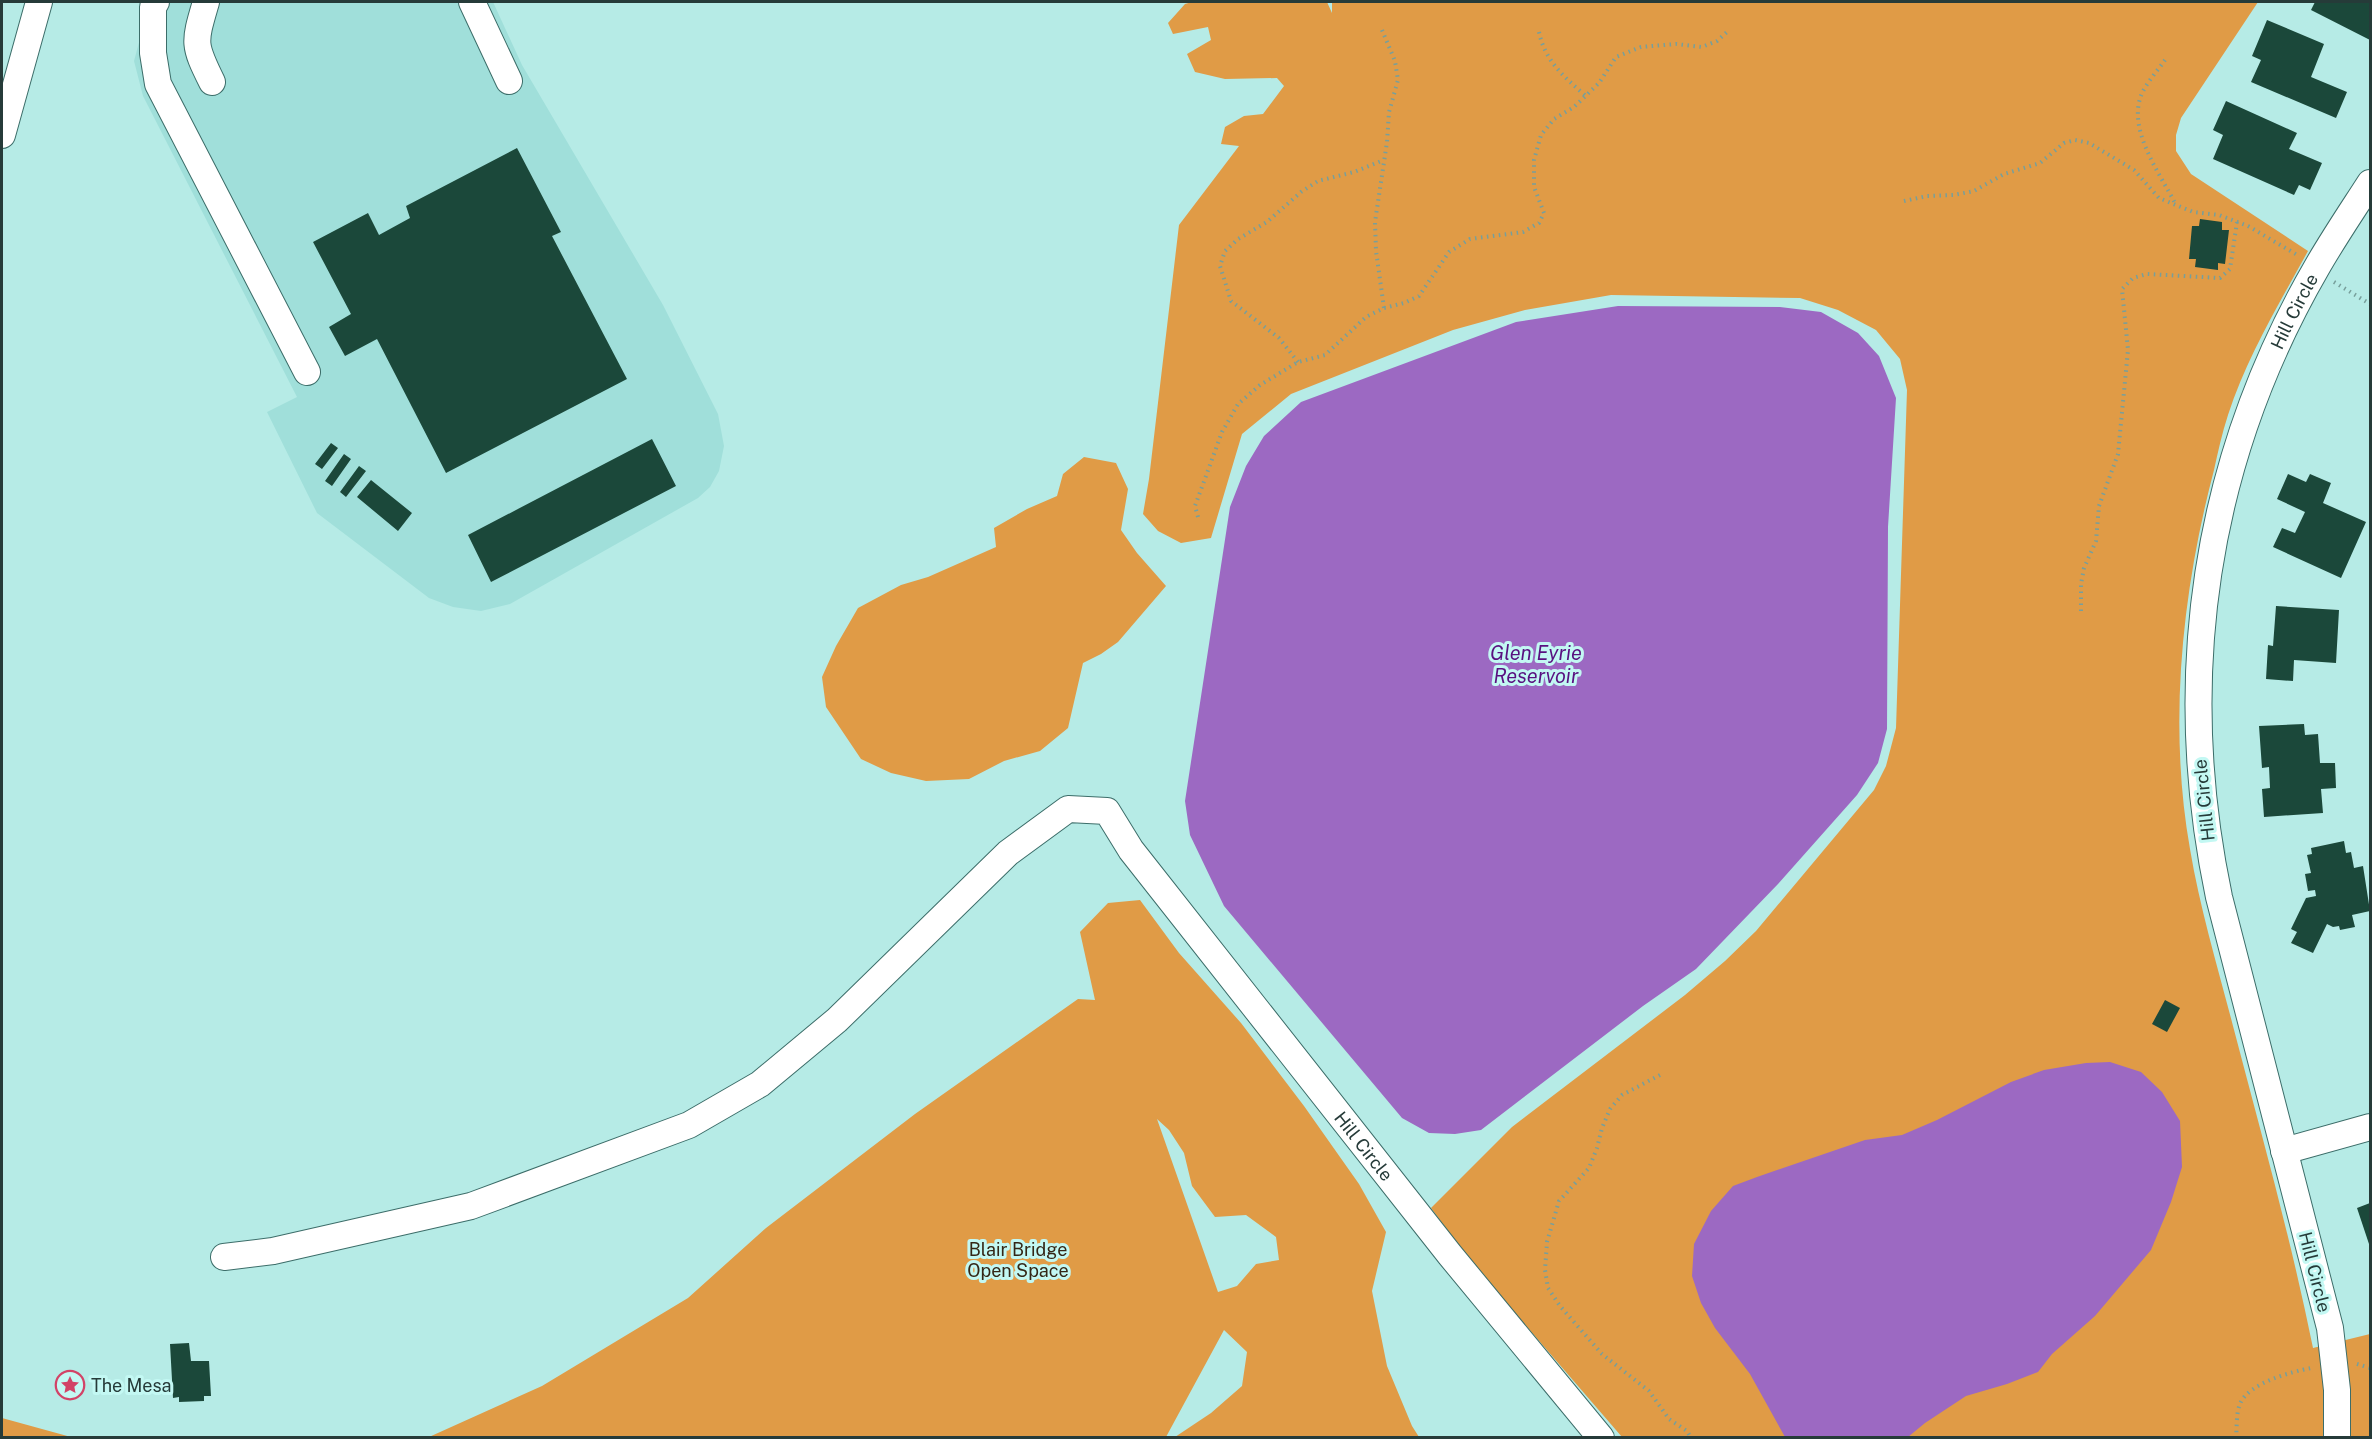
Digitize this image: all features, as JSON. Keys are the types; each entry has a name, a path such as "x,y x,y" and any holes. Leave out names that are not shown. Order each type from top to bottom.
{"street":[{"path":"2,135 39,2"},
{"path":"206,2 196,40 198,54 212,82"},
{"path":"472,2 509,81"},
{"path":"147,3 158,84 308,372"},
{"name":"Hill Circle","path":"2337,1437 2335,1365 2330,1328 2207,844 2201,790 2198,672 2202,615 2210,558 2221,503 2237,449 2269,363 2316,268 2370,183"},
{"name":"Hill Circle","path":"224,1257 273,1251 471,1206 689,1125 760,1084 837,1020 1008,853 1068,809 1107,811 1131,850 1442,1246 1601,1437"},
{"path":"2284,1151 2370,1127"}],"path":[{"path":"1382,30 1395,61 1398,80 1389,112 1375,222 1376,251 1384,308"},
{"path":"1539,32 1542,48 1551,62 1586,96"},
{"path":"1198,518 1195,506 1222,432 1238,404 1260,385 1298,362 1325,355 1366,317 1419,296 1449,252 1470,239 1523,232 1539,223 1544,213 1534,186 1534,160 1541,135 1554,119 1574,107 1599,83 1616,57 1641,47 1676,44 1702,47 1717,41 1727,32"},
{"path":"2164,60 2143,92 2139,108 2141,135 2175,203"},
{"path":"1904,201 1926,196 1954,195 1974,191 2004,174 2040,163 2064,143 2075,140 2089,143 2134,170 2159,198 2193,212 2219,214 2237,222 2306,260 2337,285 2370,304"},
{"path":"1298,362 1279,338 1232,301 1220,266 1225,251 1238,239 1267,222 1301,192 1318,181 1354,172 1384,160"},
{"path":"2081,611 2081,584 2084,568 2096,541 2099,506 2118,453 2128,350 2122,289 2133,278 2147,274 2220,278 2230,269 2237,222"},
{"path":"1660,1075 1622,1095 1610,1109 1589,1168 1559,1201 1547,1242 1545,1270 1548,1288 1560,1306 1602,1354 1649,1392 1669,1419 1687,1431 1691,1437"},
{"path":"2236,1437 2240,1403 2250,1391 2288,1373 2335,1365 2357,1364 2370,1368"}],"shaded area":[{"path":"150,2 493,2 522,65 663,305 718,414 724,446 719,471 710,487 698,498 510,604 481,611 453,607 429,598 317,513 267,412 297,397 143,96 134,61"}],"green space":[{"path":"1192,2 1327,2 1332,13 1332,2 2258,2 2181,118 2176,135 2176,151 2191,174 2308,251 2244,372 2222,436 2203,516 2187,610 2182,658 2179,706 2183,802 2204,916 2285,1226 2313,1348 2370,1334 2370,1437 1622,1437 1471,1262 1431,1208 1512,1127 1685,995 1756,931 1874,790 1886,766 1896,728 1907,390 1900,359 1876,330 1838,310 1800,298 1611,295 1525,310 1453,330 1291,394 1242,434 1211,538 1181,543 1158,531 1143,514 1179,225 1239,146 1221,144 1225,127 1244,116 1263,114 1284,86 1277,78 1225,79 1195,72 1187,54 1211,40 1208,27 1173,34 1168,23 1185,4"},
{"path":"1084,457 1116,463 1128,489 1121,530 1137,553 1166,586 1118,642 1083,663 1068,728 1040,751 1004,761 969,779 926,781 891,773 861,759 826,707 822,677 836,646 858,608 901,585 928,577 996,547 994,528 1027,509 1057,496 1063,474"},
{"name":"Blair Bridge Open Space","path":"1140,900 1179,953 1241,1023 1359,1184 1386,1232 1372,1291 1387,1366 1412,1426 1419,1437 1175,1437 1211,1413 1242,1386 1247,1352 1224,1330 1166,1437 429,1437 542,1386 688,1298 766,1228 915,1114 1078,999 1095,1000 1080,932 1108,903","holes":["1157,1119 1169,1130 1184,1153 1192,1186 1215,1217 1246,1215 1276,1237 1279,1260 1256,1264 1237,1286 1218,1292"]},
{"path":"2,1418 71,1437 2,1437"}],"water":[{"name":"Glen Eyrie Reservoir","path":"1618,306 1780,307 1821,312 1858,333 1879,356 1896,398 1888,527 1887,729 1878,763 1857,795 1778,884 1696,969 1643,1006 1481,1130 1455,1134 1429,1133 1402,1118 1224,906 1190,835 1185,801 1230,507 1246,466 1264,436 1301,402 1516,322"},
{"path":"2110,1062 2141,1072 2162,1092 2180,1121 2182,1167 2171,1202 2151,1250 2095,1316 2052,1354 2038,1372 1966,1396 1908,1437 1785,1437 1750,1374 1715,1328 1701,1303 1692,1276 1694,1244 1711,1211 1733,1186 1865,1140 1902,1135 1937,1120 2011,1082 2044,1070 2086,1063"}],"building":[{"path":"2315,2 2370,2 2370,40 2311,10"},
{"path":"2267,20 2324,44 2311,77 2347,92 2336,118 2251,82 2261,60 2252,56"},
{"path":"2226,101 2297,133 2289,149 2322,163 2310,190 2299,185 2294,195 2213,159 2223,135 2213,130"},
{"path":"517,148 561,232 552,236 627,379 446,473 377,339 345,356 329,327 351,314 313,242 368,213 379,235 410,218 406,206"},
{"path":"2200,219 2222,222 2222,230 2229,230 2225,264 2218,263 2218,270 2195,267 2196,259 2189,259 2192,226 2199,226"},
{"path":"652,439 676,486 491,582 468,535"},
{"path":"331,443 338,448 322,469 315,464"},
{"path":"344,454 351,459 332,486 325,481"},
{"path":"359,466 366,471 346,497 340,492"},
{"path":"2288,474 2306,482 2310,474 2331,483 2323,503 2366,522 2341,578 2273,547 2282,528 2295,533 2305,512 2277,499"},
{"path":"371,480 412,513 398,531 357,497"},
{"path":"2276,606 2339,610 2336,663 2294,660 2293,681 2266,679 2268,645 2273,646"},
{"path":"2304,724 2305,735 2318,734 2320,763 2335,763 2336,788 2321,789 2323,813 2264,817 2262,789 2270,788 2269,767 2262,768 2259,726"},
{"path":"2344,841 2346,853 2351,852 2354,868 2363,866 2370,911 2352,915 2355,927 2340,930 2339,926 2333,927 2327,924 2313,953 2291,943 2297,932 2291,929 2306,898 2316,896 2315,890 2308,891 2305,874 2311,873 2307,855 2312,854 2311,848"},
{"path":"2165,1000 2180,1008 2167,1032 2152,1024"},
{"path":"2370,1203 2370,1247 2357,1208"},
{"path":"189,1343 191,1361 209,1361 211,1396 204,1396 204,1401 179,1402 179,1397 173,1398 170,1344"}],"place":[{"name":"The Mesa","path":"70,1385"}]}
